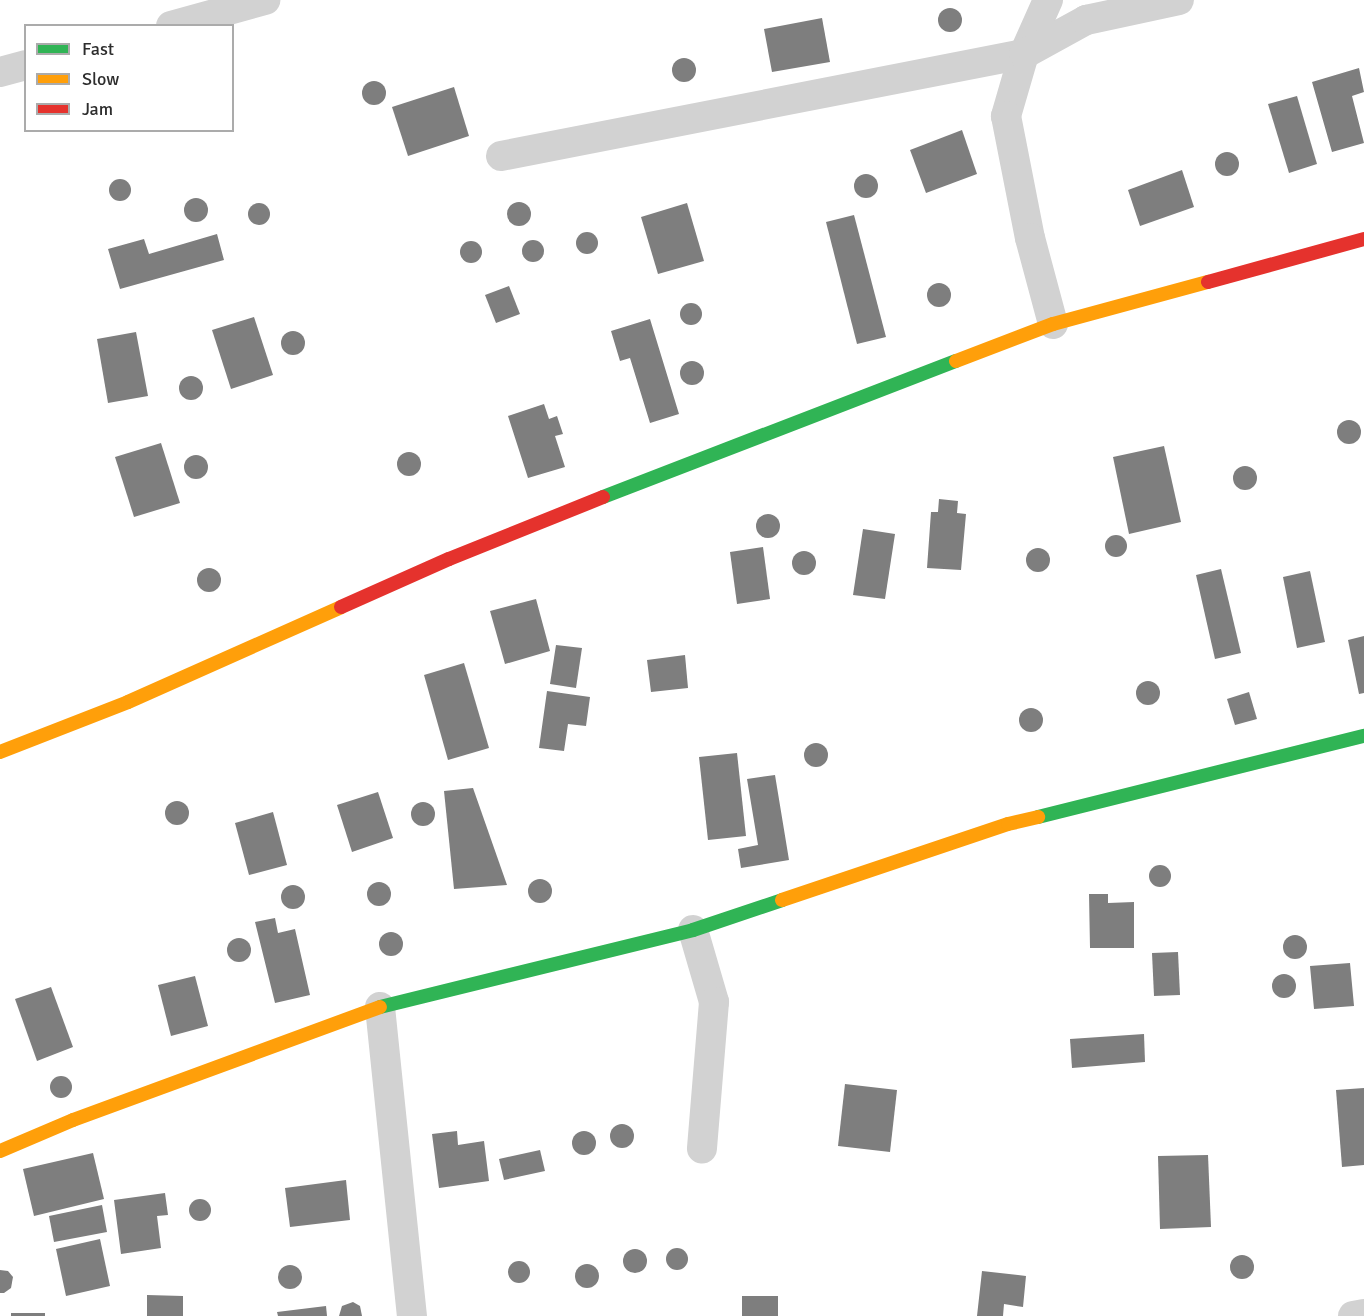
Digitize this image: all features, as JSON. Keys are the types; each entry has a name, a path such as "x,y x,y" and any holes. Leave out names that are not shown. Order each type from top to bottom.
{"street":[{"path":"178,24 265,0"},
{"path":"1048,0 1024,54 1006,116 1030,238 1053,324"},
{"path":"501,156 1024,54 1086,20 1179,0"},
{"path":"0,72 24,66"},
{"path":"0,752 128,702 470,551 705,456 1053,324 1364,239"},
{"path":"0,1151 73,1120 380,1007 693,930 1008,824 1364,736"},
{"path":"693,930 714,1002 702,1149"},
{"path":"380,1007 412,1316"},
{"path":"1353,1316 1364,1314"}],"building":[{"path":"950,8 958,12 962,20 958,28 950,32 942,28 938,20 942,12"},
{"path":"822,18 830,62 772,72 764,29"},
{"path":"684,58 692,62 696,70 692,78 684,82 676,78 672,70 676,62"},
{"path":"1359,68 1364,92 1352,96 1364,143 1332,152 1312,82"},
{"path":"374,81 382,85 386,93 382,101 374,105 366,101 362,93 366,85"},
{"path":"454,87 469,136 408,156 392,107"},
{"path":"1297,96 1317,164 1289,173 1268,104"},
{"path":"962,130 977,174 926,193 910,150"},
{"path":"1227,152 1235,156 1239,164 1235,172 1227,176 1219,172 1215,164 1219,156"},
{"path":"1182,170 1194,207 1140,226 1128,190"},
{"path":"866,174 874,178 878,186 874,194 866,198 858,194 854,186 858,178"},
{"path":"116,179 124,179 131,186 131,194 124,201 116,201 109,194 109,186"},
{"path":"196,198 204,202 208,210 204,218 196,222 188,218 184,210 188,202"},
{"path":"519,202 527,206 531,214 527,222 519,226 511,222 507,214 511,206"},
{"path":"255,203 263,203 270,210 270,218 263,225 255,225 248,218 248,210"},
{"path":"687,203 704,261 658,274 641,217"},
{"path":"854,215 886,337 857,344 826,222"},
{"path":"583,232 591,232 598,239 598,247 591,254 583,254 576,247 576,239"},
{"path":"217,234 224,260 120,289 108,249 144,239 149,254"},
{"path":"529,240 537,240 544,247 544,255 537,262 529,262 522,255 522,247"},
{"path":"467,241 475,241 482,248 482,256 475,263 467,263 460,256 460,248"},
{"path":"939,283 947,287 951,295 947,303 939,307 931,303 927,295 931,287"},
{"path":"509,286 520,314 496,323 485,295"},
{"path":"687,303 695,303 702,310 702,318 695,325 687,325 680,318 680,310"},
{"path":"254,317 273,375 231,389 212,330"},
{"path":"650,319 679,414 650,423 630,358 620,361 611,331"},
{"path":"293,331 301,335 305,343 301,351 293,355 285,351 281,343 285,335"},
{"path":"136,332 148,396 108,403 97,339"},
{"path":"692,361 700,365 704,373 700,381 692,385 684,381 680,373 684,365"},
{"path":"191,376 199,380 203,388 199,396 191,400 183,396 179,388 183,380"},
{"path":"544,404 549,419 557,416 563,434 555,436 565,467 528,478 508,416"},
{"path":"1349,420 1357,424 1361,432 1357,440 1349,444 1341,440 1337,432 1341,424"},
{"path":"161,443 180,503 134,517 115,457"},
{"path":"1164,446 1181,522 1129,534 1113,457"},
{"path":"409,452 417,456 421,464 417,472 409,476 401,472 397,464 401,456"},
{"path":"196,455 204,459 208,467 204,475 196,479 188,475 184,467 188,459"},
{"path":"1245,466 1253,470 1257,478 1253,486 1245,490 1237,486 1233,478 1237,470"},
{"path":"939,499 958,501 957,513 966,514 961,570 927,568 931,512 938,512"},
{"path":"768,514 776,518 780,526 776,534 768,538 760,534 756,526 760,518"},
{"path":"863,529 895,534 885,599 853,595"},
{"path":"1112,535 1120,535 1127,542 1127,550 1120,557 1112,557 1105,550 1105,542"},
{"path":"763,547 770,599 737,604 730,552"},
{"path":"1038,548 1046,552 1050,560 1046,568 1038,572 1030,568 1026,560 1030,552"},
{"path":"804,551 812,555 816,563 812,571 804,575 796,571 792,563 796,555"},
{"path":"209,568 217,572 221,580 217,588 209,592 201,588 197,580 201,572"},
{"path":"1221,569 1241,653 1215,659 1196,575"},
{"path":"1310,571 1325,642 1297,648 1283,577"},
{"path":"536,599 550,651 505,664 490,611"},
{"path":"1364,636 1364,693 1359,694 1348,640"},
{"path":"556,645 582,648 576,688 550,684"},
{"path":"685,655 688,688 651,692 647,660"},
{"path":"464,663 489,748 448,760 424,675"},
{"path":"1148,681 1156,685 1160,693 1156,701 1148,705 1140,701 1136,693 1140,685"},
{"path":"547,691 590,697 586,726 568,724 564,751 539,748"},
{"path":"1249,692 1257,719 1235,725 1227,699"},
{"path":"1031,708 1039,712 1043,720 1039,728 1031,732 1023,728 1019,720 1023,712"},
{"path":"816,743 824,747 828,755 824,763 816,767 808,763 804,755 808,747"},
{"path":"737,753 746,836 708,840 699,757"},
{"path":"775,775 789,860 741,868 738,849 758,845 747,779"},
{"path":"473,788 507,885 454,889 444,791"},
{"path":"378,792 393,838 352,852 337,805"},
{"path":"177,801 185,805 189,813 185,821 177,825 169,821 165,813 169,805"},
{"path":"423,802 431,806 435,814 431,822 423,826 415,822 411,814 415,806"},
{"path":"273,812 287,865 249,875 235,823"},
{"path":"1156,865 1164,865 1171,872 1171,880 1164,887 1156,887 1149,880 1149,872"},
{"path":"540,879 548,883 552,891 548,899 540,903 532,899 528,891 532,883"},
{"path":"379,882 387,886 391,894 387,902 379,906 371,902 367,894 371,886"},
{"path":"293,885 301,889 305,897 301,905 293,909 285,905 281,897 285,889"},
{"path":"1089,894 1108,894 1108,903 1134,902 1134,948 1090,948"},
{"path":"275,918 278,933 295,929 310,995 275,1003 255,922"},
{"path":"391,932 399,936 403,944 399,952 391,956 383,952 379,944 383,936"},
{"path":"1295,935 1303,939 1307,947 1303,955 1295,959 1287,955 1283,947 1287,939"},
{"path":"239,938 247,942 251,950 247,958 239,962 231,958 227,950 231,942"},
{"path":"1178,952 1180,995 1154,996 1152,953"},
{"path":"1350,963 1354,1006 1314,1009 1310,966"},
{"path":"1284,974 1292,978 1296,986 1292,994 1284,998 1276,994 1272,986 1276,978"},
{"path":"195,976 208,1026 171,1036 158,985"},
{"path":"51,987 73,1047 37,1061 15,999"},
{"path":"1144,1034 1145,1062 1072,1068 1070,1039"},
{"path":"57,1076 65,1076 72,1083 72,1091 65,1098 57,1098 50,1091 50,1083"},
{"path":"845,1084 897,1090 890,1152 838,1146"},
{"path":"1364,1088 1364,1165 1342,1167 1336,1090"},
{"path":"622,1124 630,1128 634,1136 630,1144 622,1148 614,1144 610,1136 614,1128"},
{"path":"457,1131 458,1145 484,1141 489,1181 439,1188 432,1134"},
{"path":"584,1131 592,1135 596,1143 592,1151 584,1155 576,1151 572,1143 576,1135"},
{"path":"540,1150 545,1171 504,1180 499,1159"},
{"path":"93,1153 104,1199 34,1216 23,1169"},
{"path":"1208,1155 1211,1227 1160,1229 1158,1156"},
{"path":"346,1180 350,1220 290,1227 285,1188"},
{"path":"165,1193 168,1215 157,1216 161,1248 121,1254 114,1200"},
{"path":"196,1199 204,1199 211,1206 211,1214 204,1221 196,1221 189,1214 189,1206"},
{"path":"102,1205 107,1232 54,1242 49,1216"},
{"path":"100,1239 110,1286 66,1296 56,1249"},
{"path":"673,1248 681,1248 688,1255 688,1263 681,1270 673,1270 666,1263 666,1255"},
{"path":"635,1249 643,1253 647,1261 643,1269 635,1273 627,1269 623,1261 627,1253"},
{"path":"1242,1255 1250,1259 1254,1267 1250,1275 1242,1279 1234,1275 1230,1267 1234,1259"},
{"path":"515,1261 523,1261 530,1268 530,1276 523,1283 515,1283 508,1276 508,1268"},
{"path":"587,1264 595,1268 599,1276 595,1284 587,1288 579,1284 575,1276 579,1268"},
{"path":"290,1265 298,1269 302,1277 298,1285 290,1289 282,1285 278,1277 282,1269"},
{"path":"0,1270 8,1271 13,1277 11,1288 4,1293 0,1293"},
{"path":"982,1271 1026,1276 1023,1307 1004,1304 1003,1316 977,1316"},
{"path":"147,1295 183,1296 183,1316 147,1316"},
{"path":"742,1296 778,1296 778,1316 742,1316"},
{"path":"353,1302 360,1306 362,1316 339,1316 342,1306"},
{"path":"326,1306 327,1316 278,1316 277,1312"},
{"path":"11,1313 45,1313 45,1316 11,1316"}],"traffic: fast":[{"path":"603,497 956,361"},
{"path":"1038,817 1364,736"},
{"path":"380,1007 693,930 782,900"}],"traffic: slow":[{"path":"956,361 1053,324 1208,282"},
{"path":"0,752 128,702 341,607"},
{"path":"782,900 1008,824 1038,817"},
{"path":"0,1151 73,1120 380,1007"}],"traffic: jam":[{"path":"1208,282 1364,239"},
{"path":"341,607 449,559 603,497"}]}
